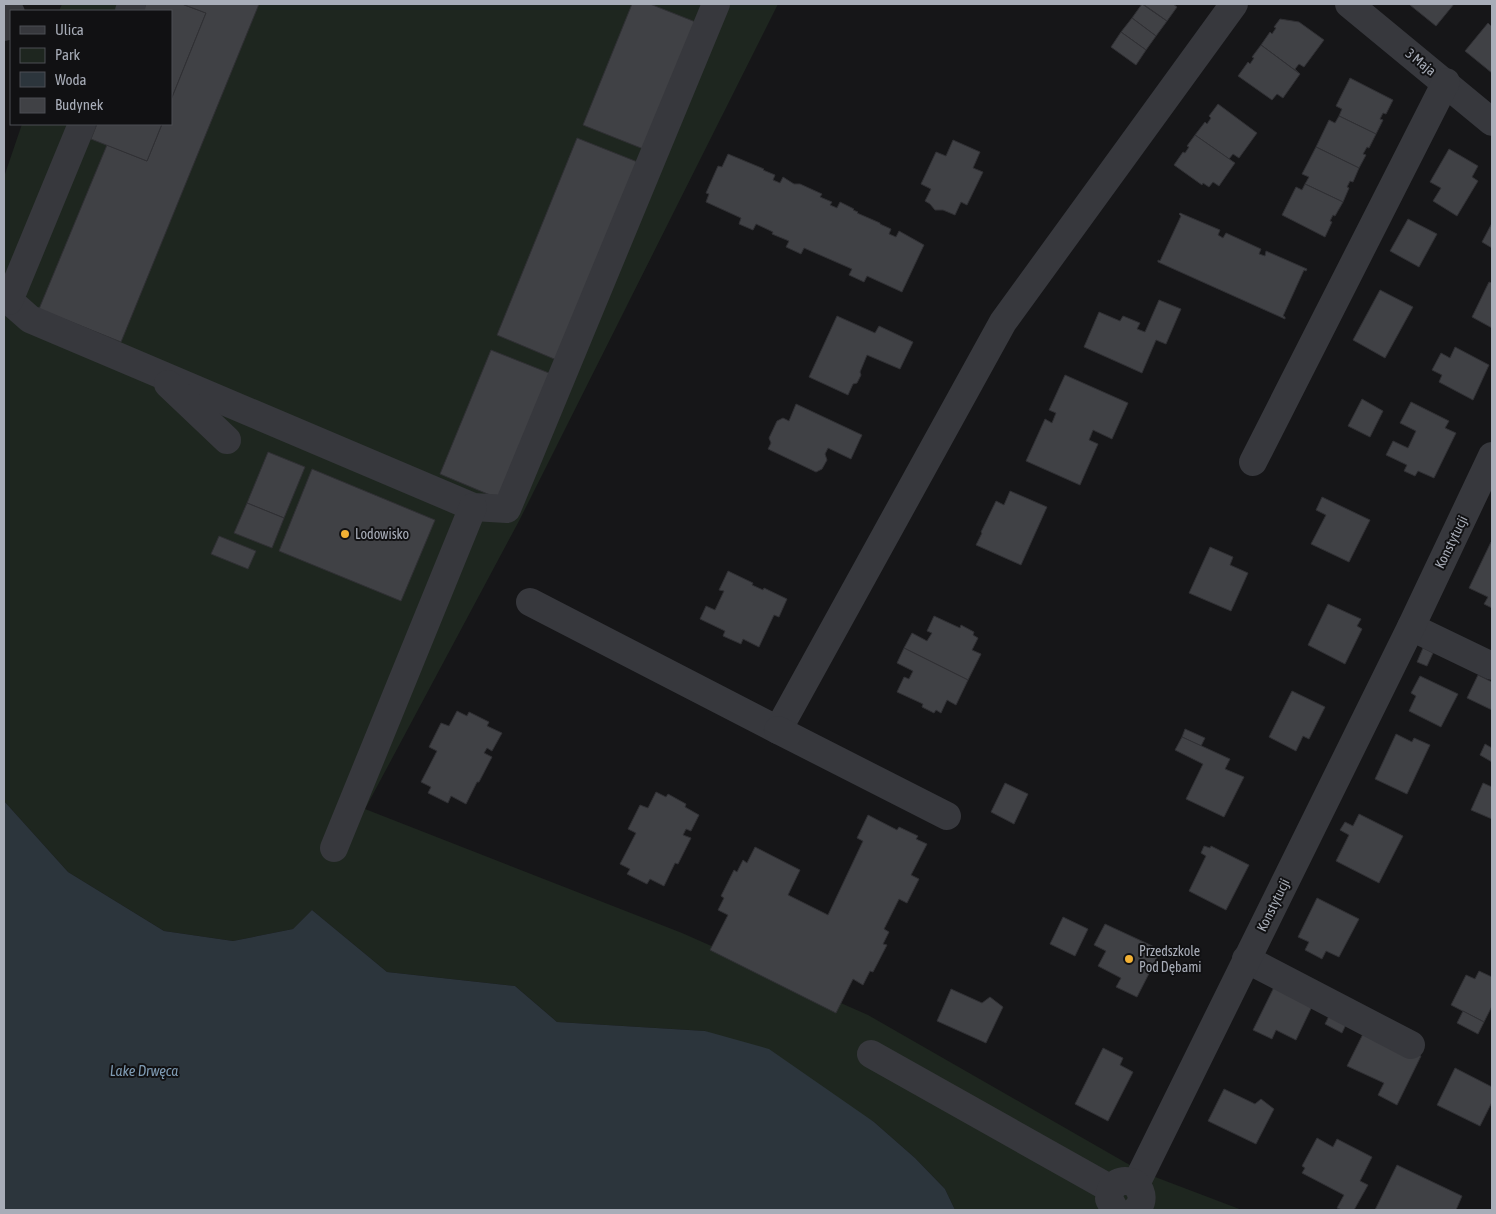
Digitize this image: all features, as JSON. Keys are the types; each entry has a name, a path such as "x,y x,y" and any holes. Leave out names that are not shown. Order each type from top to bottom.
{"street":[{"path":"82,125 6,298 30,319 474,507 507,509 716,4"},
{"path":"778,730 1003,322 1234,4"},
{"name":"3 Maja","path":"1349,4 1446,82 1492,122"},
{"path":"1253,462 1446,82"},
{"path":"156,373 227,440"},
{"name":"Konstytucji","path":"871,1054 1132,1201 1246,959 1411,627 1492,456"},
{"path":"334,848 474,507"},
{"path":"530,602 947,816"},
{"path":"1411,627 1492,666"},
{"path":"1246,959 1411,1045"}],"green space":[{"path":"62,4 778,4 519,521 365,809 682,933 868,1015 1142,1172 1242,1210 955,1210 945,1189 915,1158 874,1122 705,1031 557,1022 515,986 387,972 312,910 293,929 233,941 164,931 68,872 4,801 4,177 22,125 172,125 172,10 59,10"}],"water":[{"name":"Lake Drwęca","path":"4,801 68,872 164,931 233,941 293,929 312,910 387,972 515,986 557,1022 705,1031 769,1049 874,1122 915,1158 945,1189 955,1210 4,1210"}],"building":[{"path":"146,4 182,4 206,13 172,98 172,10 143,10"},
{"path":"182,4 259,4 121,342 39,309 107,145 147,161 162,125 172,125 172,98 206,13"},
{"path":"632,4 650,4 698,23 646,150 583,125"},
{"path":"1142,4 1167,21 1156,36 1132,18"},
{"path":"1143,4 1173,4 1177,7 1167,21"},
{"path":"1454,4 1436,26 1410,5"},
{"path":"1132,18 1156,36 1146,50 1121,32"},
{"path":"1280,19 1299,22 1324,40 1304,67 1299,64 1295,69 1300,74 1261,45 1270,32 1272,34 1276,28 1274,27"},
{"path":"1488,23 1492,27 1492,73 1465,51"},
{"path":"1121,32 1146,50 1136,65 1111,47"},
{"path":"1261,45 1300,74 1283,98 1277,94 1272,100 1238,76 1248,62 1250,64 1254,58 1252,57"},
{"path":"1350,78 1393,100 1386,114 1383,113 1380,119 1383,120 1376,134 1339,116 1342,109 1336,106"},
{"path":"1218,104 1257,133 1239,158 1233,154 1229,159 1195,135 1205,122 1207,124 1211,118 1209,116"},
{"path":"1339,116 1376,134 1369,148 1367,147 1363,154 1366,155 1359,168 1316,147 1329,120 1335,123"},
{"path":"97,125 162,125 147,161 91,139"},
{"path":"1195,135 1235,163 1219,186 1213,182 1209,187 1203,183 1202,185 1174,165 1183,152 1185,153 1189,147 1187,146"},
{"path":"577,138 640,163 559,361 497,335"},
{"path":"953,140 980,152 973,168 983,172 967,205 961,202 955,215 943,210 935,210 925,201 931,189 921,184 936,152 946,156"},
{"path":"1316,147 1359,168 1353,182 1350,181 1347,187 1349,188 1343,202 1305,184 1309,177 1302,174"},
{"path":"1449,149 1478,166 1472,177 1478,181 1457,216 1433,201 1441,188 1430,182"},
{"path":"728,154 775,175 773,180 780,183 783,177 794,184 800,184 822,194 820,197 832,202 830,205 837,208 840,202 854,209 857,213 891,229 889,234 896,237 899,231 924,245 902,292 867,276 864,282 849,275 852,269 804,248 801,254 786,247 789,241 772,234 773,232 756,224 753,230 739,224 741,218 706,202 709,194 706,193 718,166 722,167"},
{"path":"1305,184 1343,202 1335,216 1333,215 1325,237 1282,215 1296,187 1302,190"},
{"path":"1180,213 1220,230 1218,235 1223,238 1226,233 1261,249 1259,254 1265,256 1266,251 1307,269 1306,271 1304,270 1283,316 1285,319 1158,262 1181,216"},
{"path":"1408,219 1437,234 1419,267 1390,251"},
{"path":"1492,223 1492,248 1482,242"},
{"path":"1489,282 1492,283 1492,328 1472,317"},
{"path":"1380,290 1413,307 1385,358 1353,340"},
{"path":"1159,300 1181,309 1166,344 1156,340 1142,373 1084,347 1099,312 1120,321 1123,316 1140,323 1137,329 1145,332"},
{"path":"837,316 875,333 879,326 913,342 900,369 867,355 860,372 861,375 857,383 853,384 848,395 809,377"},
{"path":"1455,347 1489,365 1473,400 1439,382 1442,375 1432,370 1441,353 1450,358"},
{"path":"491,350 554,375 502,500 440,474"},
{"path":"1065,375 1128,403 1112,439 1093,430 1089,440 1098,444 1080,485 1026,461 1045,419 1052,423 1056,413 1049,410"},
{"path":"1362,399 1383,411 1370,437 1348,426"},
{"path":"1411,402 1449,421 1445,428 1456,433 1434,478 1418,471 1415,476 1404,471 1407,465 1386,455 1393,441 1408,448 1416,431 1400,423"},
{"path":"796,404 862,435 851,459 828,448 825,454 827,460 822,469 816,472 768,449 771,443 769,438 777,421 783,418 789,421"},
{"path":"268,452 305,467 284,518 247,503"},
{"path":"312,469 435,520 401,601 279,551"},
{"path":"1010,491 1047,507 1021,565 976,545 996,501 1004,505"},
{"path":"1322,497 1370,520 1349,562 1311,544 1326,515 1316,510"},
{"path":"247,503 284,518 272,548 234,533"},
{"path":"219,536 256,551 248,569 211,554"},
{"path":"1491,542 1492,608 1484,604 1488,597 1469,588"},
{"path":"1210,547 1233,557 1230,565 1248,573 1231,611 1189,593"},
{"path":"728,571 753,583 752,585 763,590 764,588 787,599 779,617 774,615 759,647 743,639 741,644 723,636 725,631 700,619 706,606 715,610 724,591 719,590"},
{"path":"1328,604 1361,619 1357,626 1362,629 1345,664 1308,645"},
{"path":"934,616 960,628 961,625 974,632 973,635 978,638 972,650 981,654 968,680 904,648 912,633 927,641 932,633 927,631"},
{"path":"904,648 968,680 956,705 947,700 941,713 936,710 934,713 922,707 923,704 897,692 904,677 909,679 913,671 897,663"},
{"path":"1423,648 1433,653 1427,666 1417,662"},
{"path":"1478,675 1492,682 1492,710 1467,698"},
{"path":"1420,676 1458,694 1441,727 1409,711 1416,696 1411,693"},
{"path":"1292,691 1325,707 1309,739 1303,736 1296,751 1269,737"},
{"path":"457,711 467,716 469,712 489,722 487,726 502,733 492,751 487,748 484,753 492,757 466,804 451,796 448,803 428,793 431,787 421,782 437,751 429,747 441,723 449,726"},
{"path":"1185,729 1205,738 1201,746 1182,737"},
{"path":"1396,734 1412,742 1414,738 1430,745 1407,794 1375,779"},
{"path":"1182,737 1230,759 1225,769 1244,777 1224,817 1186,799 1203,764 1175,750"},
{"path":"1485,744 1492,748 1492,762 1480,755"},
{"path":"1005,783 1028,794 1014,824 991,812"},
{"path":"1483,783 1492,787 1492,819 1471,810"},
{"path":"656,792 666,797 668,794 686,804 685,807 699,815 691,831 686,829 683,835 691,838 678,864 675,863 664,886 650,879 647,884 627,874 630,869 620,864 636,833 628,829 640,805 648,808"},
{"path":"1359,814 1403,836 1379,883 1336,861 1349,835 1340,830 1345,822 1353,826"},
{"path":"868,815 897,830 899,827 918,836 916,839 927,844 911,875 919,879 907,903 899,899 884,929 889,932 883,944 887,945 873,972 870,971 863,985 853,979 836,1013 710,950 728,915 718,910 724,898 721,896 734,870 737,872 743,860 747,863 755,847 800,870 788,895 828,915 863,841 857,838"},
{"path":"1204,846 1210,848 1211,846 1249,865 1226,910 1189,891 1206,856 1201,853"},
{"path":"1317,898 1359,919 1339,957 1326,951 1322,959 1305,950 1309,942 1298,937"},
{"path":"1063,917 1088,929 1075,956 1050,944"},
{"name":"Przedszkole Pod Dębami","path":"1105,924 1161,950 1137,997 1116,987 1121,978 1098,966 1106,951 1094,945"},
{"path":"1479,971 1492,977 1492,1006 1484,1022 1451,1005 1466,975 1475,979"},
{"path":"1278,979 1316,998 1296,1040 1276,1030 1272,1039 1253,1030"},
{"path":"951,989 982,1003 990,997 1003,1007 986,1043 937,1021"},
{"path":"1332,1010 1349,1018 1342,1033 1325,1024"},
{"path":"1463,1011 1484,1022 1478,1034 1457,1023"},
{"path":"1366,1028 1421,1056 1397,1105 1378,1095 1384,1083 1347,1066"},
{"path":"1103,1048 1123,1058 1120,1065 1133,1072 1108,1121 1075,1104"},
{"path":"1455,1068 1492,1087 1492,1102 1480,1126 1437,1105"},
{"path":"1224,1089 1255,1104 1261,1099 1274,1109 1256,1144 1208,1121"},
{"path":"1317,1138 1333,1147 1337,1139 1372,1157 1360,1181 1368,1185 1354,1210 1337,1208 1344,1195 1302,1173 1305,1168 1302,1166"},
{"path":"1397,1165 1462,1196 1456,1210 1375,1210"}],"place":[{"name":"Lodowisko","path":"345,534"},
{"name":"Przedszkole Pod Dębami","path":"1129,959"}]}
